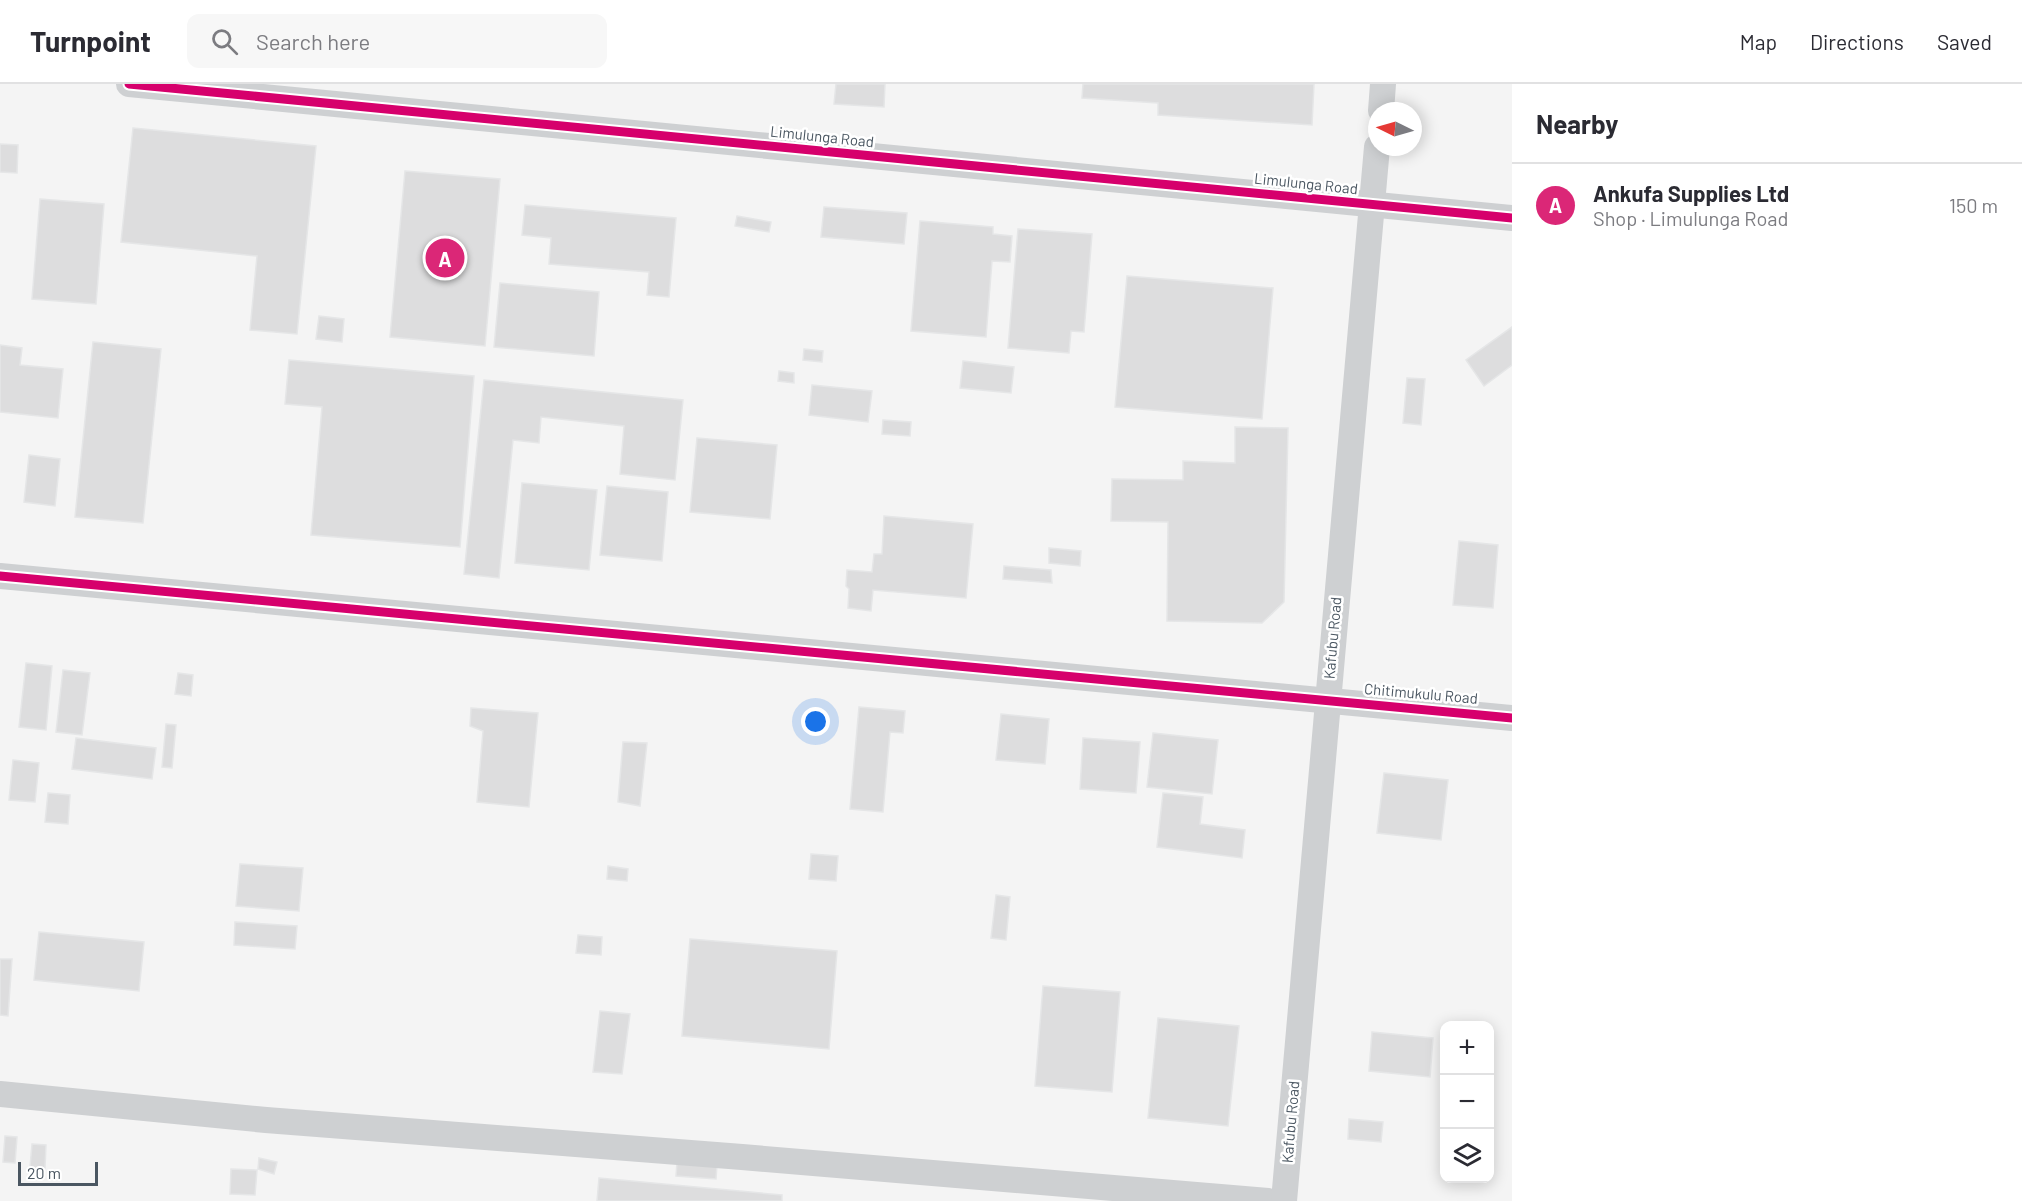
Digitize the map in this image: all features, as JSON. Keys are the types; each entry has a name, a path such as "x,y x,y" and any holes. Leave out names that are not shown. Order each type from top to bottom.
{"street":[{"name":"Limulunga Road","path":"129,84 1512,218"},
{"path":"1382,102 1383,84"},
{"name":"Kafubu Road","path":"1284,1201 1376,156"},
{"name":"Chitimukulu Road","path":"0,576 1512,718"},
{"path":"0,1094 266,1120 1268,1201"}],"building":[{"path":"836,84 885,84 884,107 834,104"},
{"path":"1083,84 1314,84 1312,125 1158,115 1158,103 1082,98"},
{"path":"133,128 316,146 297,334 250,330 257,256 121,242"},
{"path":"0,144 18,145 17,173 0,172"},
{"path":"405,171 500,179 485,346 390,337"},
{"path":"40,199 104,204 96,304 32,299"},
{"path":"525,205 676,218 669,297 647,295 649,272 549,264 551,238 522,235"},
{"path":"824,207 907,213 904,244 821,237"},
{"path":"737,216 771,222 769,232 735,226"},
{"path":"920,221 993,227 993,234 1012,236 1010,262 992,261 986,337 911,331"},
{"path":"1018,229 1092,234 1084,332 1071,331 1069,353 1008,348"},
{"path":"1127,276 1273,288 1262,419 1115,407"},
{"path":"500,283 599,292 594,356 494,347"},
{"path":"319,316 344,319 342,342 316,339"},
{"path":"1512,327 1512,365 1484,386 1466,360"},
{"path":"93,342 161,349 143,523 75,517"},
{"path":"0,345 22,348 20,365 63,369 58,418 0,412"},
{"path":"804,349 823,351 822,362 803,360"},
{"path":"289,360 474,376 460,547 311,535 322,407 285,404"},
{"path":"963,361 1014,367 1011,393 960,388"},
{"path":"779,371 794,373 794,383 778,381"},
{"path":"1407,378 1425,379 1421,425 1403,423"},
{"path":"484,380 683,400 675,480 620,474 624,426 541,417 539,443 513,440 499,578 464,574"},
{"path":"812,385 872,391 868,422 809,415"},
{"path":"883,420 911,422 910,436 882,434"},
{"path":"1235,427 1288,428 1284,602 1262,623 1167,621 1168,522 1111,521 1112,479 1183,480 1183,461 1235,463"},
{"path":"697,438 777,445 770,519 690,512"},
{"path":"29,455 60,459 55,506 24,502"},
{"path":"522,483 597,490 589,570 515,563"},
{"path":"607,486 668,492 662,561 600,555"},
{"path":"884,516 973,524 966,598 873,590 871,611 848,608 847,570 872,572 874,554 882,554"},
{"path":"1459,541 1498,545 1493,608 1453,605"},
{"path":"1049,548 1081,551 1080,566 1049,563"},
{"path":"1004,566 1051,570 1052,583 1003,579"},
{"path":"26,663 52,666 46,730 19,727"},
{"path":"63,670 90,673 82,735 56,732"},
{"path":"178,673 193,675 191,696 175,694"},
{"path":"859,707 905,711 903,733 890,732 883,812 850,809"},
{"path":"471,708 538,713 529,807 477,802 483,731 470,726"},
{"path":"1001,714 1049,719 1045,764 996,760"},
{"path":"166,724 176,725 172,768 162,767"},
{"path":"1153,733 1218,740 1212,794 1147,787"},
{"path":"76,738 156,748 152,779 72,769"},
{"path":"1083,738 1140,742 1136,793 1080,789"},
{"path":"623,742 647,743 640,806 618,802"},
{"path":"13,760 39,763 35,802 9,800"},
{"path":"1384,773 1448,780 1441,840 1377,833"},
{"path":"48,793 70,795 68,824 45,822"},
{"path":"1163,793 1203,797 1200,824 1245,830 1242,858 1157,847"},
{"path":"811,854 838,856 836,881 809,879"},
{"path":"240,864 303,868 299,911 236,906"},
{"path":"608,866 628,869 627,881 607,879"},
{"path":"996,895 1010,897 1006,940 991,938"},
{"path":"235,922 297,926 295,949 234,945"},
{"path":"39,932 144,942 139,991 34,980"},
{"path":"578,935 602,937 601,955 576,953"},
{"path":"690,939 837,951 829,1049 682,1036"},
{"path":"0,959 12,959 8,1016 0,1015"},
{"path":"1043,986 1120,992 1112,1092 1035,1086"},
{"path":"600,1011 630,1014 622,1074 593,1072"},
{"path":"1158,1018 1239,1026 1228,1126 1148,1118"},
{"path":"1372,1032 1433,1038 1430,1077 1369,1071"},
{"path":"1349,1119 1383,1122 1381,1142 1348,1139"},
{"path":"5,1136 17,1137 15,1163 3,1162"},
{"path":"32,1144 46,1145 45,1168 30,1167"},
{"path":"259,1158 277,1162 274,1174 258,1169"},
{"path":"677,1162 717,1165 716,1179 676,1176"},
{"path":"231,1169 257,1170 255,1195 230,1194"},
{"path":"599,1178 782,1195 782,1201 597,1201"}],"cycle path":[{"path":"129,84 1512,218"},
{"path":"0,576 1512,718"}],"place":[{"name":"Ankufa Supplies Ltd","path":"445,258"}]}
